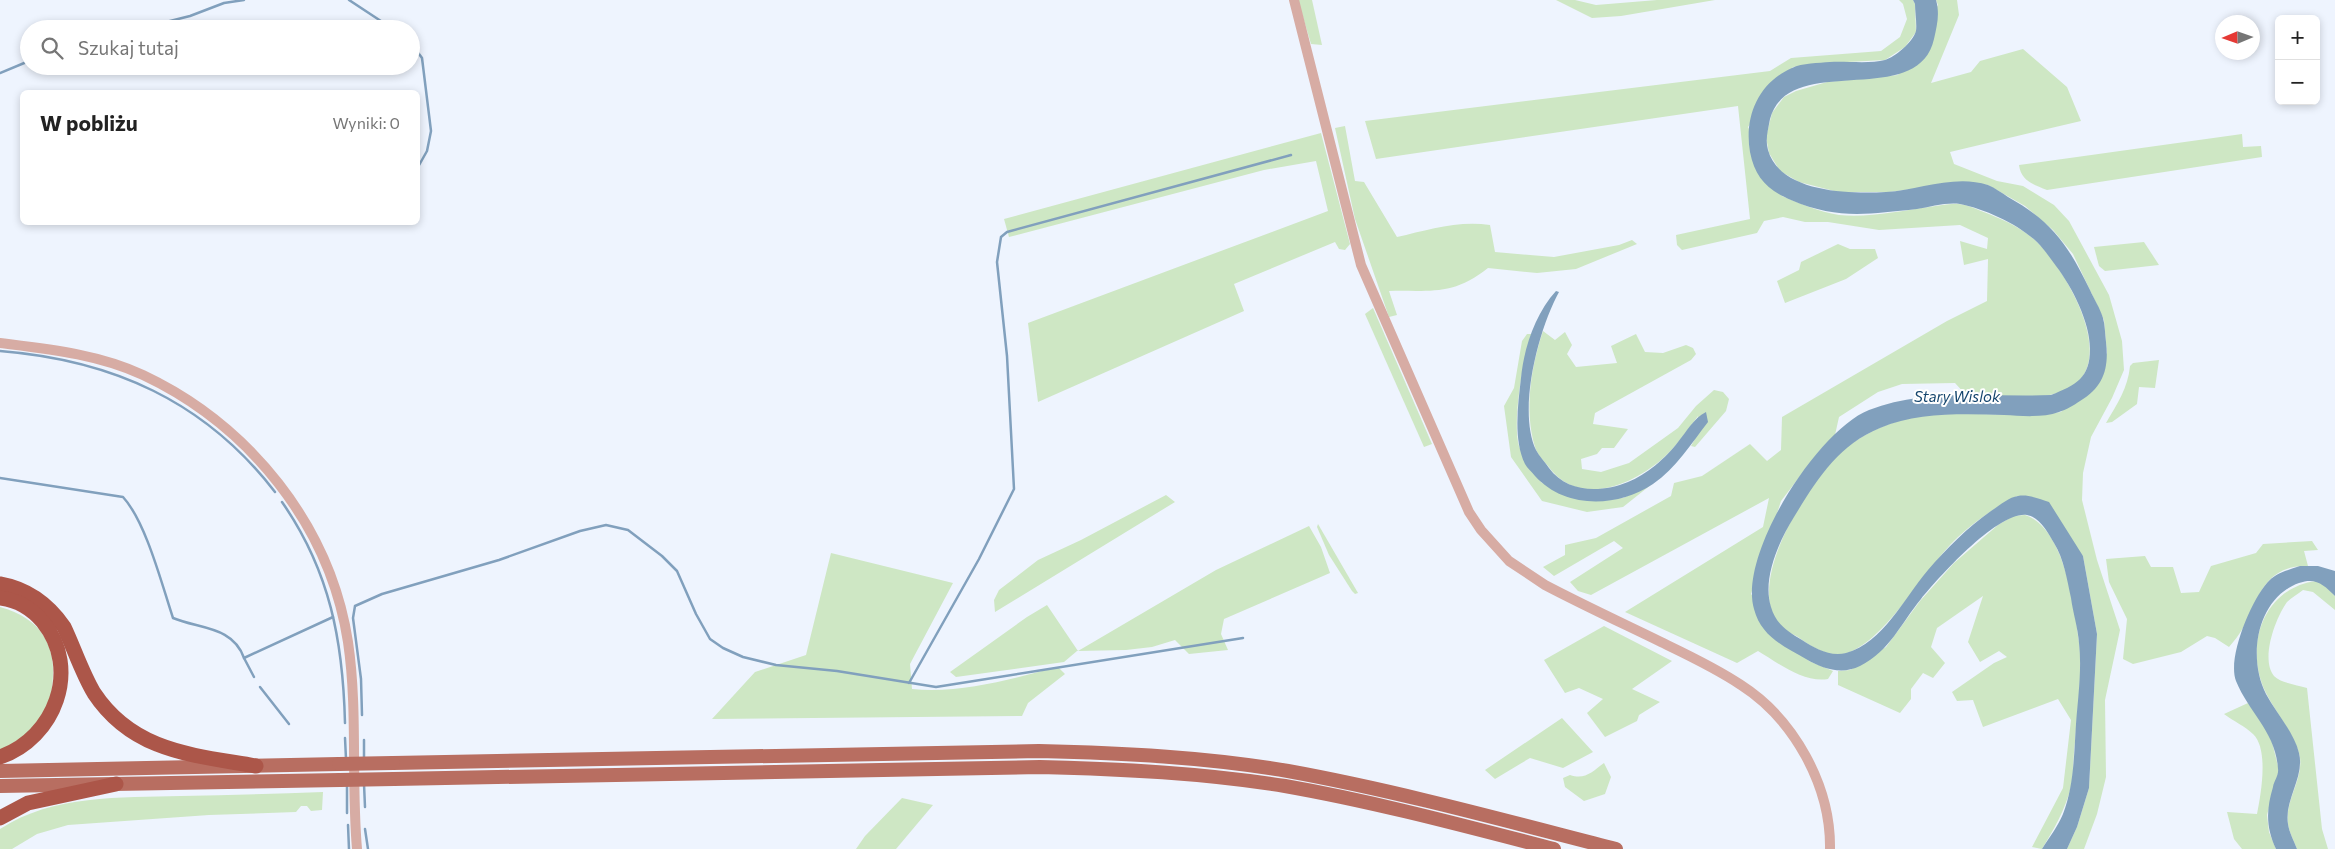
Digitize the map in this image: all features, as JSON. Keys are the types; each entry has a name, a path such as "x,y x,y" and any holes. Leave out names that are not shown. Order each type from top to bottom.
{"highway":[{"path":"0,584 30,594 53,613 64,627 94,693 110,713 136,734 157,746 181,754 256,766"},
{"path":"0,598 16,602 40,619 56,644 62,668 58,697 43,727 28,742 0,757"},
{"path":"0,818 21,806 44,799 116,784"}],"main road":[{"path":"0,771 1039,751 1131,753 1234,763 1338,781 1616,849"},
{"path":"0,786 1040,766 1127,769 1225,778 1295,788 1421,816 1554,849"}],"street":[{"path":"1294,0 1361,265 1469,512 1497,548 1525,573 1544,585 1708,666 1742,685 1767,707 1787,728 1811,766 1821,790 1827,817 1830,849"},
{"path":"0,343 60,350 102,360 142,374 199,407 228,429 249,447 281,486 310,529 328,570 342,612 351,671 357,849"}],"green space":[{"path":"1298,0 1312,0 1322,45 1311,44"},
{"path":"1556,0 1575,0 1596,5 1657,0 1715,0 1621,16 1592,18"},
{"path":"1899,0 1913,0 1915,4 1916,32 1905,47 1885,60 1793,67 1748,127 1782,196 1824,212 1850,216 1884,214 1959,204 2011,224 2037,242 2049,255 2061,273 2083,316 2089,338 2089,359 2083,376 2068,389 2057,393 2031,397 1966,395 1955,383 1902,384 1878,392 1839,417 1835,435 1820,450 1781,501 1751,594 1809,661 1833,671 1828,679 1810,678 1792,671 1758,651 1737,663 1625,612 1763,527 1769,498 1591,595 1578,591 1570,582 1623,548 1614,541 1554,576 1543,567 1565,555 1565,545 1596,538 1671,496 1674,483 1702,476 1750,444 1767,461 1781,450 1782,417 1947,321 1987,301 1988,259 1964,265 1960,241 1987,249 1988,238 1960,225 1879,230 1828,222 1805,222 1783,217 1764,221 1757,233 1682,250 1677,245 1676,235 1750,219 1738,106 1376,159 1365,121 1770,71 1791,58 1881,51 1900,37 1907,19 1903,4"},
{"path":"1936,0 1957,0 1959,15 1931,83 1971,72 1980,61 2023,49 2067,87 2081,121 1950,152 1954,164 1997,181 2023,186 2054,205 2069,221 2109,295 2122,341 2124,370 2112,398 2091,437 2083,473 2082,500 2097,560 2120,630 2105,700 2106,777 2097,814 2084,849 2067,849 2077,827 2089,788 2097,634 2083,556 2017,496 1983,517 1953,542 1887,623 1872,638 1857,648 1843,654 1831,654 1819,650 1781,627 1770,606 1769,584 1775,559 1785,533 1813,485 1828,465 1842,451 1877,429 1921,416 1944,414 2015,415 2061,412 2107,353 2104,320 2073,254 2053,230 2025,206 1988,185 1966,182 1889,192 1838,192 1799,182 1780,171 1769,153 1766,137 1772,113 1784,97 1796,91 1827,82 1898,75 1938,5"},
{"path":"1345,126 1355,181 1364,182 1397,237 1443,226 1490,225 1495,252 1554,257 1619,245 1632,240 1637,244 1576,269 1537,273 1488,268 1464,283 1441,290 1389,291 1397,315 1389,317 1355,219 1335,128"},
{"path":"1321,133 1350,244 1345,250 1339,249 1335,242 1234,284 1244,311 1038,402 1028,323 1328,211 1316,161 1264,170 1009,237 1004,219"},
{"path":"2242,134 2243,147 2261,146 2262,157 2047,190 2025,178 2019,165"},
{"path":"2144,242 2159,265 2105,271 2099,266 2094,247"},
{"path":"1838,244 1850,249 1875,249 1878,258 1846,279 1785,303 1777,281 1799,270 1801,262"},
{"path":"1373,308 1432,444 1424,447 1365,314"},
{"path":"1543,331 1555,340 1565,332 1572,345 1567,354 1576,367 1617,363 1611,346 1636,334 1645,352 1663,353 1686,345 1693,348 1696,354 1691,360 1595,413 1593,424 1628,429 1614,448 1602,448 1597,454 1581,459 1582,469 1601,472 1629,463 1678,428 1696,406 1714,390 1723,392 1729,399 1726,411 1695,447 1691,446 1695,439 1698,416 1681,439 1661,460 1634,478 1619,485 1603,489 1573,486 1560,479 1540,457 1536,450 1532,433 1530,389 1535,359"},
{"path":"1527,334 1532,334 1522,373 1517,422 1519,446 1524,456 1542,483 1623,498 1652,484 1623,507 1587,512 1542,501 1511,457 1504,406 1514,388 1522,341"},
{"path":"2159,360 2155,388 2139,387 2137,404 2112,422 2106,423 2124,389 2130,366 2133,363"},
{"path":"1166,495 1175,502 995,612 994,600 999,590 1038,560 1081,540"},
{"path":"2025,515 2038,522 2049,535 2058,551 2070,590 2080,654 2079,692 2071,787 2055,827 2042,849 2032,847 2063,788 2071,720 2058,699 1983,727 1973,700 1957,701 1952,692 1994,663 2007,657 1999,651 1980,662 1968,642 1983,596 1937,628 1931,647 1945,663 1933,678 1923,673 1911,689 1911,699 1900,713 1838,685 1838,671 1850,670 1886,647 1920,601 1954,563 1998,525 2013,516"},
{"path":"1318,524 1358,593 1355,594 1352,591 1329,555 1317,527"},
{"path":"1309,526 1321,547 1330,573 1224,619 1221,634 1228,650 1189,654 1175,640 1152,647 1126,650 1078,651 1216,570"},
{"path":"2312,541 2318,550 2304,551 2308,566 2293,567 2272,577 2259,595 2243,628 2229,647 2215,638 2207,636 2181,652 2133,664 2123,659 2127,619 2109,582 2106,559 2145,556 2151,567 2173,567 2181,593 2199,592 2211,566 2256,553 2263,544"},
{"path":"831,553 953,583 910,664 912,689 930,690 967,687 1004,681 1058,667 1065,674 1028,703 1022,716 712,719 755,672 806,655"},
{"path":"2316,581 2323,583 2335,596 2335,610 2313,592 2303,590 2287,602 2274,628 2269,649 2270,669 2274,676 2285,682 2307,688 2322,829 2328,849 2297,849 2289,830 2288,815 2300,770 2299,753 2292,737 2266,693 2259,675 2258,639 2262,622 2271,607 2283,595 2298,586"},
{"path":"1047,605 1078,651 1064,662 956,677 950,672"},
{"path":"0,607 26,618 36,626 44,636 49,647 53,672 51,705 45,717 28,735 0,751"},
{"path":"1604,626 1672,661 1632,689 1660,702 1639,715 1637,721 1605,737 1587,713 1603,699 1579,688 1565,693 1544,660"},
{"path":"2248,703 2270,734 2279,770 2267,815 2269,832 2276,849 2242,849 2234,839 2227,812 2257,814 2262,772 2261,750 2253,734 2224,714"},
{"path":"1562,718 1593,752 1563,768 1530,758 1495,779 1485,770"},
{"path":"1604,763 1611,777 1605,794 1584,801 1565,787 1563,778 1570,775 1584,776"},
{"path":"323,792 322,810 311,811 307,806 301,806 296,812 209,815 68,825 37,834 12,849 0,849 0,829 42,809 65,804 111,798"},
{"path":"902,798 933,805 896,849 856,849 865,836"}],"water":[{"name":"Stary Wislok","path":"1913,0 1936,0 1938,10 1934,39 1923,60 1904,72 1880,78 1826,82 1801,88 1782,99 1770,119 1767,135 1768,150 1775,164 1786,175 1801,183 1818,188 1871,193 1899,191 1950,182 1975,182 1988,185 2024,206 2058,236 2082,274 2103,318 2107,360 2103,376 2095,390 2067,409 2059,412 2032,416 1973,414 1941,415 1910,419 1880,428 1852,444 1830,465 1788,527 1773,560 1770,573 1769,596 1773,613 1779,623 1787,630 1822,651 1834,654 1846,653 1859,648 1882,630 1935,562 1982,518 2004,502 2015,497 2030,496 2049,502 2083,556 2097,634 2089,788 2077,827 2067,849 2042,849 2063,814 2071,781 2080,663 2078,632 2063,563 2049,535 2036,519 2027,515 2015,517 2001,523 1985,534 1930,589 1887,645 1870,660 1853,669 1833,670 1826,668 1812,663 1789,650 1767,633 1757,618 1754,609 1752,585 1758,558 1770,527 1786,496 1806,467 1827,442 1849,422 1869,410 1914,398 1959,395 2051,395 2074,384 2084,374 2087,367 2090,349 2089,339 2083,316 2074,294 2062,274 2040,245 2011,223 1960,204 1944,204 1868,214 1824,211 1791,200 1775,192 1763,182 1755,169 1750,152 1749,126 1756,102 1770,83 1780,74 1801,65 1830,62 1879,61 1894,56 1908,44 1916,31 1915,4"},
{"path":"1556,291 1559,292 1551,307 1538,347 1530,392 1529,414 1531,433 1536,450 1556,476 1575,486 1596,489 1618,486 1628,482 1642,475 1662,460 1694,422 1706,412 1708,422 1669,471 1653,484 1624,498 1592,501 1561,495 1547,487 1535,476 1525,464 1521,454 1517,422 1525,355 1536,321"},
{"path":"2300,566 2318,566 2335,571 2335,596 2319,583 2305,581 2299,583 2273,601 2265,615 2260,630 2257,663 2260,679 2266,694 2297,745 2300,762 2288,815 2289,830 2297,849 2276,849 2270,834 2268,811 2278,771 2276,756 2267,733 2236,681 2234,671 2235,659 2242,630 2261,591 2274,577"}],"waterway":[{"path":"174,20 224,3 244,0"},
{"path":"349,0 379,20"},
{"path":"420,55 422,58 431,131 427,151 420,163"},
{"path":"0,73 20,65"},
{"path":"909,683 979,559 1014,489 1007,356 997,262 1001,237 1007,232 1291,155"},
{"path":"0,351 41,356 80,364 118,376 153,391 187,410 218,433 248,460 275,492"},
{"path":"0,478 123,497 139,522 146,538 173,618 224,634 239,648 244,658 333,617"},
{"path":"282,502 312,554 331,608 341,664 345,723"},
{"path":"362,715 361,679 353,618 355,606 382,594 499,560 580,531 606,525 628,530 662,556 677,571 696,614 710,639 723,648 743,657 776,665 837,671 936,687 1243,638"},
{"path":"244,658 254,677"},
{"path":"260,687 289,724"},
{"path":"345,738 346,759"},
{"path":"364,740 364,758"},
{"path":"347,784 347,813"},
{"path":"364,784 365,807"},
{"path":"348,825 349,849"},
{"path":"365,829 368,849"}]}
